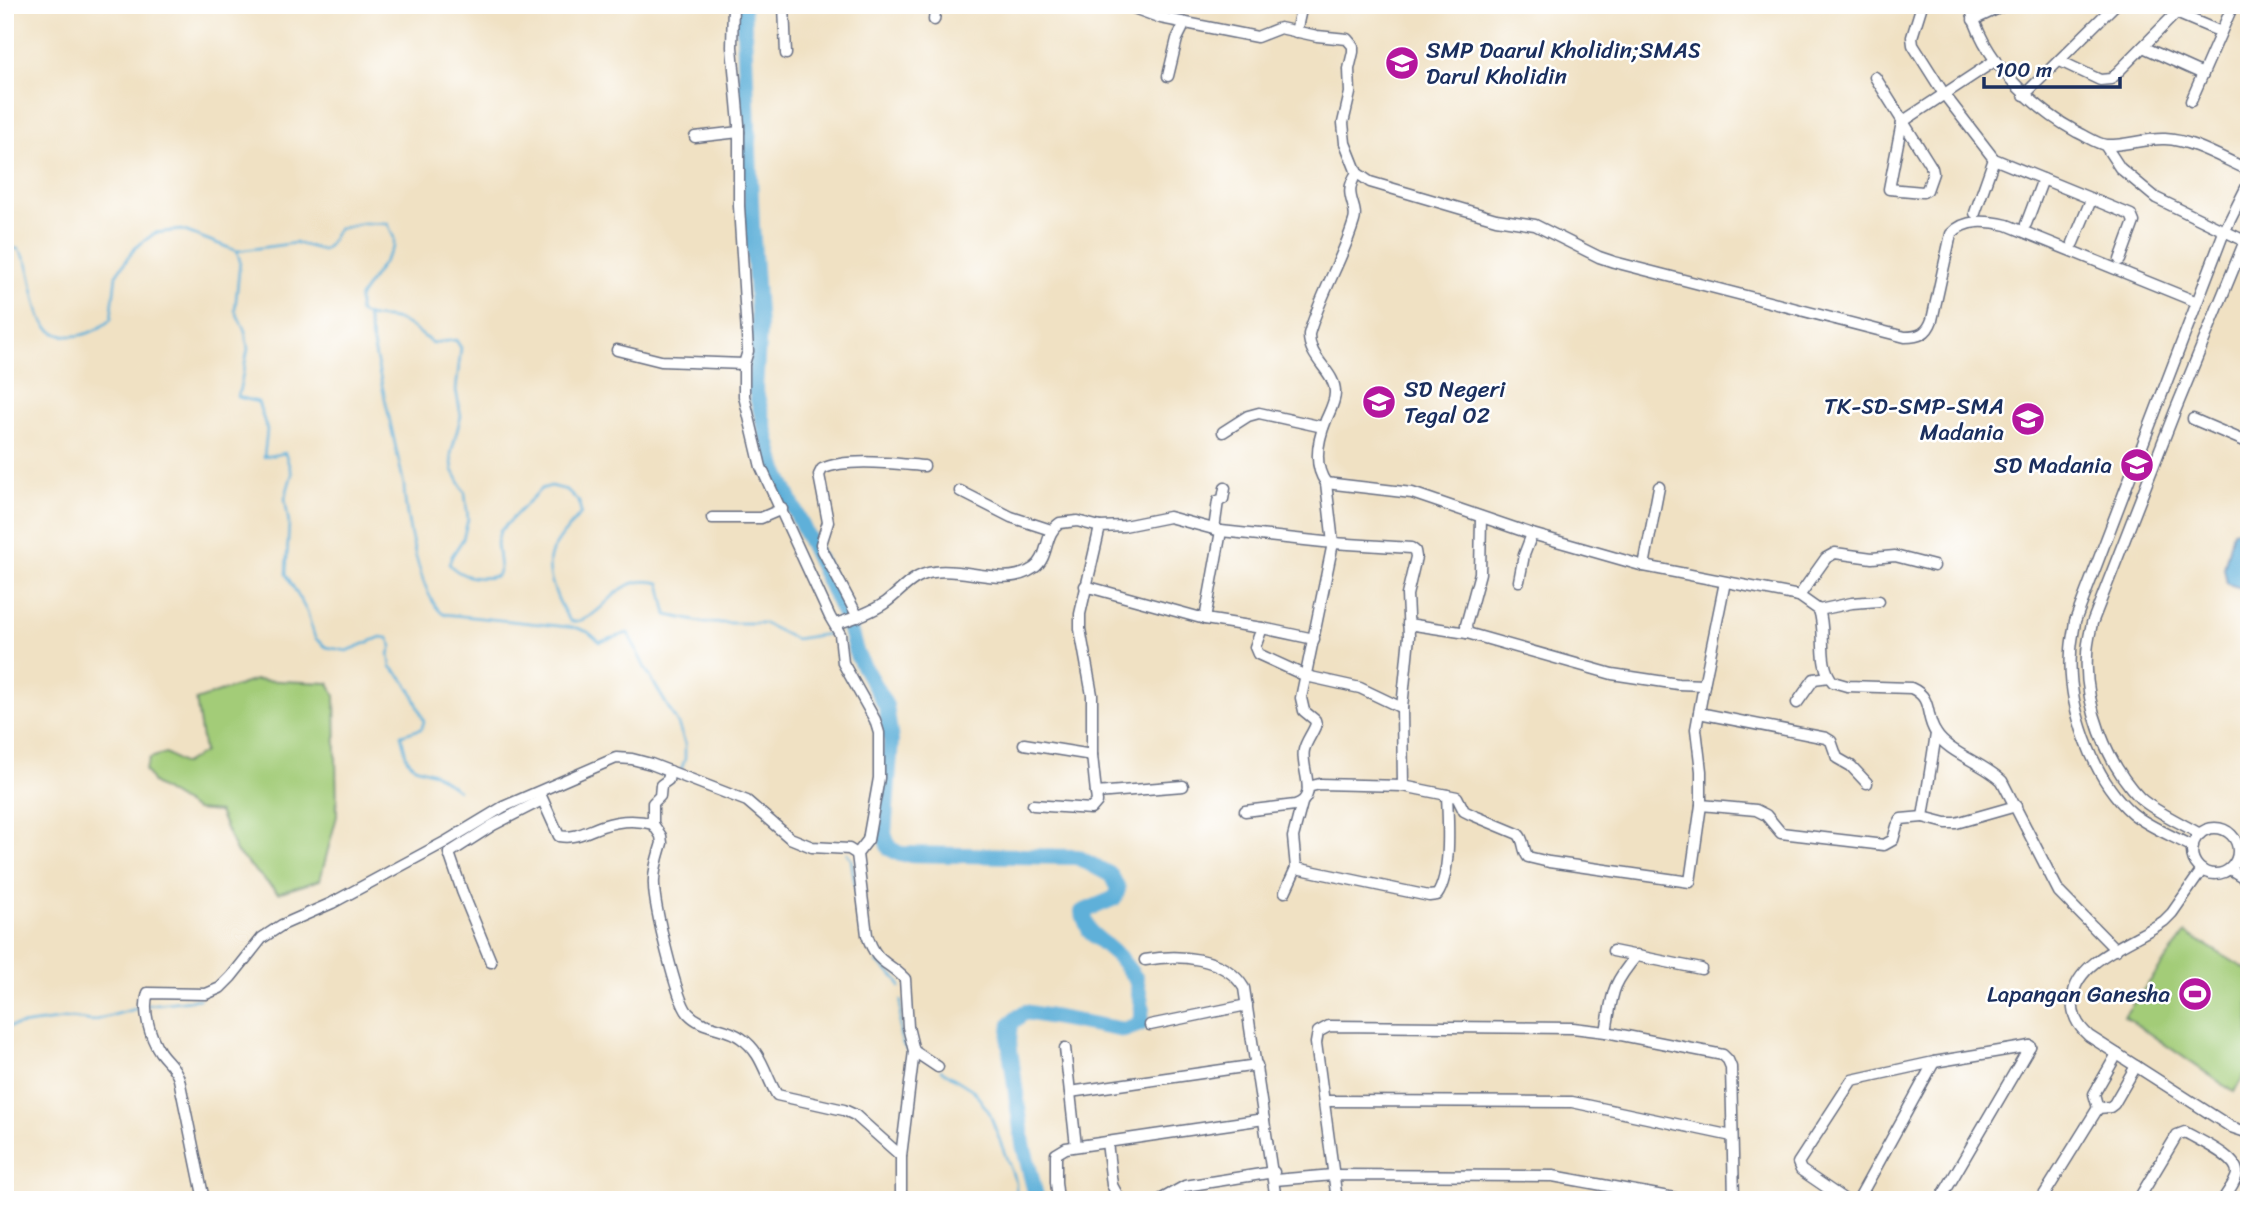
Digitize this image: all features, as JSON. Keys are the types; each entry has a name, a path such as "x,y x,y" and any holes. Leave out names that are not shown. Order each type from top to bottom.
{"street":[{"path":"733,5 732,58 739,132 739,206 748,351 744,365 744,396 765,476 835,624 841,640 843,663 875,720 879,733 879,778 868,841 857,854 871,948 881,961 905,979 908,1027 913,1054 901,1156 901,1200"},
{"path":"784,5 786,54"},
{"path":"934,20 936,5"},
{"path":"1125,5 1161,18 1257,37 1280,28 1317,36 1343,37 1353,46 1349,69 1350,93 1343,123 1348,156 1357,173 1370,182 1496,219 1535,225 1614,262 1905,337 1915,337 1929,328 1951,234 1956,228 1971,222 1994,222 2197,302"},
{"path":"1161,18 1166,5"},
{"path":"1296,32 1302,5"},
{"path":"1922,5 1912,41 1944,94 1994,159 2131,215 2134,222 2120,260"},
{"path":"1970,5 1973,20 1996,60 2024,95 2068,127 2105,145 2119,168 2156,198 2224,232 2247,236 2092,623 2087,654 2092,702 2105,743 2121,773 2142,800 2200,834"},
{"path":"1973,20 2005,5"},
{"path":"2024,95 2115,5"},
{"path":"2191,102 2233,5"},
{"path":"2060,61 2100,80 2107,80 2115,76 2180,9 2221,32"},
{"path":"1168,76 1177,39 1185,23"},
{"path":"2143,47 2203,74"},
{"path":"1875,77 1902,122 1933,171 1925,191 1889,188 1902,122 1996,60"},
{"path":"695,137 739,132"},
{"path":"2105,145 2163,138 2181,140 2249,170"},
{"path":"1975,213 1994,159"},
{"path":"1285,892 1296,868 1293,837 1302,803 1307,796 1304,751 1316,724 1302,706 1333,543 1326,483 1321,476 1318,461 1323,427 1334,400 1335,387 1310,348 1309,334 1356,217 1350,190 1357,173"},
{"path":"2026,224 2043,179"},
{"path":"2193,847 2133,814 2106,783 2090,752 2075,703 2070,654 2076,621 2147,432 2224,232 2249,182"},
{"path":"2073,243 2091,200"},
{"path":"617,350 653,360 744,365"},
{"path":"1223,432 1248,416 1259,413 1323,427"},
{"path":"2193,419 2249,443"},
{"path":"2147,432 2164,440"},
{"path":"858,617 821,544 828,522 820,475 822,469 837,465 886,462 924,466"},
{"path":"1326,483 1412,493 1532,534 1644,566 1799,596 1819,610 1822,618 1825,663 1829,677 1839,685 1911,688 1925,698 1936,734 1923,817"},
{"path":"1644,566 1659,487"},
{"path":"1205,619 1218,530 1218,501 1223,499 1225,488"},
{"path":"960,491 1011,517 1051,530"},
{"path":"712,518 761,518 782,509"},
{"path":"835,624 858,617 886,603 906,582 931,572 947,571 1001,577 1024,573 1040,563 1051,530 1065,521 1100,527 1124,526 1169,517 1218,530 1413,549 1416,557 1406,595 1408,624 1402,708 1403,786"},
{"path":"1467,633 1466,625 1480,573 1481,517"},
{"path":"1033,805 1091,809 1097,802 1092,755 1092,695 1080,629 1080,614 1100,527"},
{"path":"1519,581 1524,555 1532,534"},
{"path":"1799,596 1826,558 1835,553 1872,558 1895,556 1934,566"},
{"path":"1308,787 1320,784 1403,786 1457,797 1464,811 1518,834 1528,857 1690,882 1701,805 1701,771 1696,729 1725,582"},
{"path":"1085,586 1205,619 1314,639"},
{"path":"1819,610 1879,601"},
{"path":"1408,624 1467,633 1612,674 1704,685"},
{"path":"1262,628 1255,647 1257,653 1306,676 1360,688 1402,708"},
{"path":"1797,703 1814,679 1829,677"},
{"path":"1699,713 1826,738 1831,741 1837,758 1851,766 1867,783"},
{"path":"1936,734 1945,743 2002,781 2059,892 2116,950"},
{"path":"1024,744 1092,755"},
{"path":"491,962 449,853 541,796 616,758 632,759 669,775 747,801 790,838 812,847 849,849 857,854"},
{"path":"669,775 661,785 660,796 653,803 653,824 661,835 662,843 654,887 671,971 686,1012 704,1024 740,1037 752,1047 778,1095 855,1115 901,1156"},
{"path":"1096,793 1183,786"},
{"path":"541,796 559,836 581,835 624,821 653,824"},
{"path":"204,1200 185,1101 177,1072 159,1051 145,1006 148,993 206,994 220,988 262,938 282,925 332,904 446,842 503,807 541,796"},
{"path":"1296,868 1429,896 1437,895 1449,839 1447,796"},
{"path":"1245,811 1302,803"},
{"path":"1701,805 1756,810 1766,815 1781,833 1884,845 1894,840 1901,819 1923,817 1956,823 2017,806"},
{"path":"2218,828 2234,838 2238,846 2238,856 2230,869 2211,874 2196,864 2193,847 2200,834 2218,828"},
{"path":"2238,856 2249,863"},
{"path":"2230,869 2249,881"},
{"path":"2202,870 2164,921 2081,974 2073,992 2072,1005 2080,1028 2231,1127 2249,1133"},
{"path":"1613,951 1701,969"},
{"path":"1606,1032 1613,990 1619,976 1637,955"},
{"path":"1144,960 1162,957 1193,958 1226,971 1238,979 1244,988 1276,1200"},
{"path":"1150,1025 1247,1006"},
{"path":"1337,1200 1316,1037 1322,1028 1329,1026 1573,1028 1723,1055 1731,1067 1734,1200"},
{"path":"1845,1200 1801,1170 1798,1163 1852,1080 1934,1062 2030,1046 1940,1200"},
{"path":"1065,1048 1076,1146"},
{"path":"913,1054 938,1067"},
{"path":"2041,1200 2098,1108 2094,1094 2117,1054"},
{"path":"1858,1200 1934,1062"},
{"path":"1070,1092 1256,1065"},
{"path":"2098,1108 2114,1104 2136,1066"},
{"path":"1324,1101 1572,1102 1732,1136"},
{"path":"1058,1200 1056,1154 1066,1147 1264,1119"},
{"path":"2138,1200 2177,1135 2185,1132 2226,1156 2236,1166 2237,1176 2223,1200"},
{"path":"1107,1142 1112,1185 1120,1200"},
{"path":"1160,1200 1185,1186 1274,1176 1333,1175 1565,1177 1685,1200"}],"green space":[{"path":"255,680 329,683 335,695 337,816 320,880 278,893 236,852 219,812 196,810 154,784 145,770 150,758 166,753 184,764 204,752 196,700"},
{"name":"Lapangan Ganesha","path":"2186,933 2249,971 2249,1068 2234,1092 2124,1016"}],"water":[{"path":"2249,528 2249,590 2227,584 2224,568 2233,531"}],"waterway":[{"path":"743,5 759,328 755,388 775,468 848,623 857,655 886,706 891,741 884,834 889,848 900,854 1077,857 1111,875 1118,889 1115,898 1082,912 1090,932 1118,956 1136,979 1142,1007 1140,1024 1124,1030 1025,1012 1011,1023 1009,1042 1023,1144 1037,1200"},
{"path":"5,247 18,249 25,259 38,310 49,329 58,335 77,336 92,331 111,319 116,275 135,248 155,233 182,230 237,251 296,243 323,250 338,229 364,223 388,224 394,238 394,247 359,298 359,312 403,322 432,343 456,340 461,348 456,390 461,416 451,454 453,470 465,493 468,519 463,539 449,564 454,569 471,577 497,576 500,569 497,543 500,531 541,489 551,486 567,490 579,502 581,513 557,543 549,562 554,590 571,622 583,620 621,590 644,581 660,583 667,615 705,623 763,623 795,639 835,633"},
{"path":"237,251 240,261 235,310 245,331 248,349 238,397 258,402 267,430 264,457 285,453 292,474 285,498 289,524 286,574 307,612 315,638 326,647 347,651 381,637 388,638 392,646 389,654 391,667 408,685 424,722 421,729 401,735 407,759 415,767 434,773 458,790"},
{"path":"367,317 404,485 415,554 435,605 443,614 577,628 588,632 600,642 628,633 678,724 685,744 685,759 681,770"},
{"path":"638,766 665,775"},
{"path":"847,853 851,859 862,932"},
{"path":"877,962 898,980 900,987"},
{"path":"148,1005 200,999"},
{"path":"901,1001 900,1036 902,1043 911,1053"},
{"path":"5,1027 72,1018 92,1021 142,1007"},
{"path":"941,1070 973,1090 989,1112 1016,1183 1016,1200"}],"place":[{"name":"SMP Daarul Kholidin;SMAS Darul Kholidin","path":"1402,63"},
{"name":"SD Negeri Tegal 02","path":"1379,402"},
{"name":"TK-SD-SMP-SMA Madania","path":"2028,419"},
{"name":"SD Madania","path":"2137,465"},
{"name":"Lapangan Ganesha","path":"2195,994"}]}
